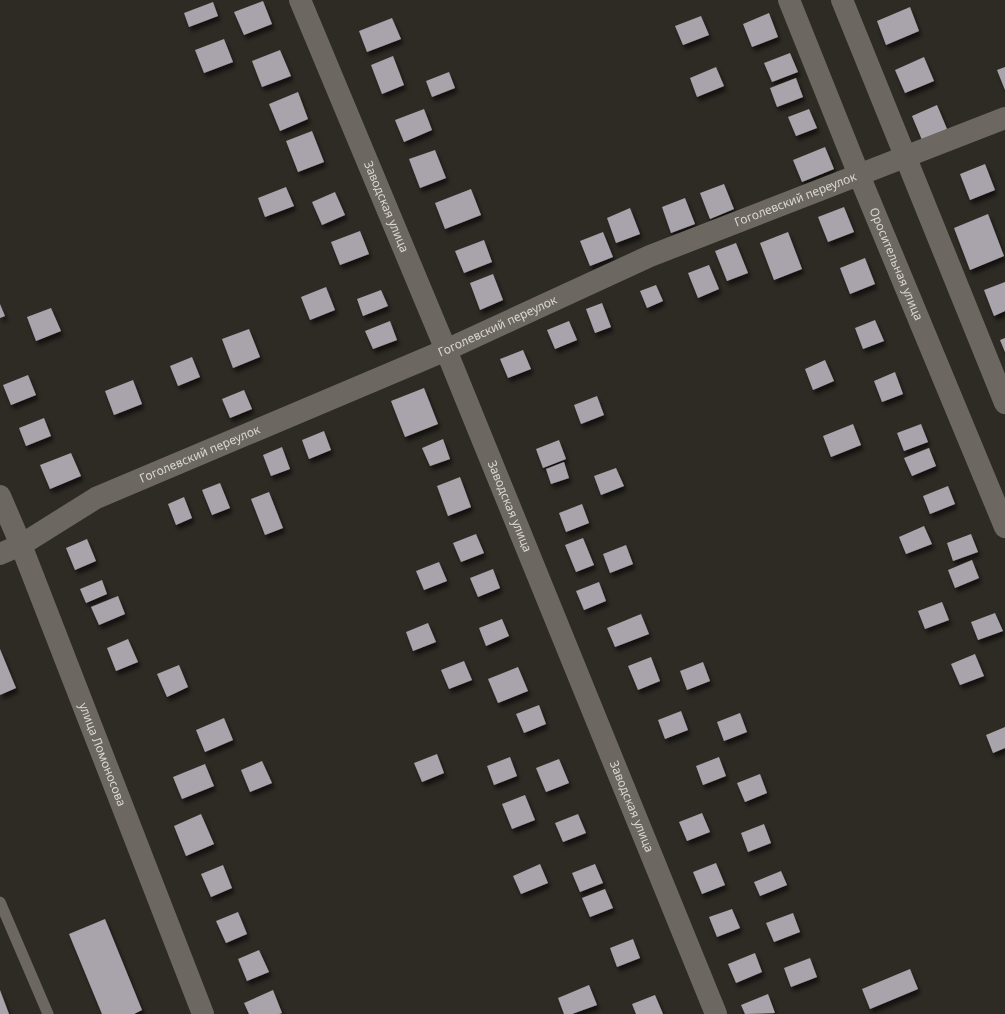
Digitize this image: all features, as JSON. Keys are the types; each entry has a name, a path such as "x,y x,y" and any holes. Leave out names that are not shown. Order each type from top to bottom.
{"street":[{"name":"Заводская улица","path":"300,0 446,350 716,1014"},
{"name":"Оросительная улица","path":"789,0 859,175 1005,527"},
{"path":"842,0 1005,403"},
{"name":"Гоголевский переулок","path":"0,554 21,545 96,498 446,350 650,256 1005,118"},
{"name":"улица Ломоносова","path":"0,496 21,545 203,1014"}],"lane":[{"path":"0,902 48,1014"}],"building":[{"path":"263,1 272,24 244,35 234,12"},
{"path":"213,2 218,16 189,27 184,13"},
{"path":"910,7 919,31 886,45 877,21"},
{"path":"769,13 778,37 752,47 743,24"},
{"path":"701,16 709,35 683,45 675,26"},
{"path":"392,18 401,39 367,52 359,31"},
{"path":"224,39 233,62 204,73 195,50"},
{"path":"280,50 291,76 262,87 252,61"},
{"path":"790,53 798,72 772,82 764,63"},
{"path":"393,56 404,85 382,94 371,65"},
{"path":"924,57 934,81 905,93 895,70"},
{"path":"716,67 724,86 697,97 690,78"},
{"path":"1005,67 1005,90 997,70"},
{"path":"449,72 455,88 432,97 426,81"},
{"path":"796,78 803,97 777,107 770,88"},
{"path":"298,92 308,119 280,131 269,104"},
{"path":"937,105 947,129 922,140 912,116"},
{"path":"424,109 432,130 404,142 395,120"},
{"path":"809,109 817,128 796,136 788,117"},
{"path":"312,131 324,162 298,172 286,141"},
{"path":"825,147 834,169 802,182 793,160"},
{"path":"435,150 446,178 420,188 409,159"},
{"path":"985,164 995,190 970,200 960,174"},
{"path":"724,184 734,209 710,219 700,193"},
{"path":"286,187 294,206 265,217 258,198"},
{"path":"471,189 481,215 445,229 435,203"},
{"path":"335,192 345,215 322,225 312,202"},
{"path":"685,198 695,224 671,233 662,207"},
{"path":"844,207 854,232 828,242 818,217"},
{"path":"630,208 640,234 616,243 607,218"},
{"path":"988,214 1004,256 970,270 954,228"},
{"path":"360,231 369,254 340,265 331,242"},
{"path":"603,232 613,257 590,266 580,241"},
{"path":"788,232 802,269 774,280 760,243"},
{"path":"484,240 492,262 464,273 455,251"},
{"path":"736,243 748,273 727,281 715,251"},
{"path":"865,258 875,284 850,294 840,268"},
{"path":"709,265 719,289 698,298 688,273"},
{"path":"493,274 503,300 480,310 470,283"},
{"path":"1005,282 1005,311 994,316 984,290"},
{"path":"656,285 663,301 647,308 640,291"},
{"path":"326,287 335,310 310,320 301,297"},
{"path":"381,290 388,306 363,316 357,299"},
{"path":"602,303 611,327 595,333 586,309"},
{"path":"0,304 5,316 0,318"},
{"path":"51,308 61,331 36,341 27,317"},
{"path":"875,320 884,341 863,349 855,328"},
{"path":"390,321 397,340 373,349 365,331"},
{"path":"569,321 577,340 555,349 547,330"},
{"path":"249,329 260,357 233,368 222,339"},
{"path":"1005,338 1005,352 1000,340"},
{"path":"523,350 531,369 508,378 500,359"},
{"path":"192,357 200,377 178,386 170,366"},
{"path":"825,360 834,381 813,390 805,369"},
{"path":"895,372 903,394 882,402 874,381"},
{"path":"28,375 36,395 11,405 3,385"},
{"path":"133,380 142,404 114,415 105,391"},
{"path":"424,388 438,424 405,437 391,401"},
{"path":"244,390 252,409 230,418 222,399"},
{"path":"597,396 604,415 581,424 574,405"},
{"path":"44,418 51,436 26,446 19,428"},
{"path":"853,424 861,445 831,457 823,436"},
{"path":"921,424 928,442 904,451 897,433"},
{"path":"324,431 331,450 309,459 302,440"},
{"path":"443,439 450,459 430,466 422,448"},
{"path":"559,440 566,459 543,468 536,449"},
{"path":"282,447 290,469 271,476 263,455"},
{"path":"929,448 936,466 912,476 904,458"},
{"path":"71,453 81,476 50,489 40,465"},
{"path":"564,462 569,478 551,484 546,469"},
{"path":"616,468 624,486 601,495 594,476"},
{"path":"460,477 471,507 448,516 437,486"},
{"path":"220,483 230,508 212,515 202,490"},
{"path":"948,486 955,504 930,514 923,496"},
{"path":"269,492 283,528 265,535 251,499"},
{"path":"184,497 192,518 176,525 168,504"},
{"path":"582,504 589,523 566,532 559,513"},
{"path":"924,526 932,544 906,554 899,537"},
{"path":"476,534 484,553 461,562 453,543"},
{"path":"971,534 978,552 953,561 947,543"},
{"path":"583,538 594,565 576,572 565,545"},
{"path":"87,539 96,561 75,570 66,548"},
{"path":"626,545 633,564 610,573 603,554"},
{"path":"972,560 979,578 955,588 948,570"},
{"path":"439,562 447,581 424,590 416,571"},
{"path":"493,569 500,588 478,597 470,578"},
{"path":"102,580 107,594 86,603 80,589"},
{"path":"599,582 606,601 584,610 576,591"},
{"path":"118,596 125,614 99,625 91,607"},
{"path":"942,602 949,620 925,629 918,611"},
{"path":"995,613 1003,631 978,640 971,622"},
{"path":"641,614 649,634 615,647 607,628"},
{"path":"502,619 509,636 486,646 479,628"},
{"path":"428,623 436,642 413,651 406,632"},
{"path":"128,639 138,662 116,671 107,648"},
{"path":"0,649 16,688 0,695"},
{"path":"975,654 984,676 960,685 951,664"},
{"path":"651,657 660,681 638,690 628,666"},
{"path":"464,661 472,680 449,689 441,670"},
{"path":"703,662 710,681 687,690 680,671"},
{"path":"179,665 188,687 167,697 157,674"},
{"path":"518,667 528,691 498,703 488,679"},
{"path":"539,705 546,724 524,733 516,714"},
{"path":"681,711 688,730 665,739 658,720"},
{"path":"740,713 747,732 724,741 717,722"},
{"path":"224,718 233,740 205,752 196,730"},
{"path":"1005,727 1005,748 993,753 986,735"},
{"path":"437,754 444,773 422,782 414,763"},
{"path":"510,757 517,776 494,785 487,766"},
{"path":"719,757 726,776 703,785 696,766"},
{"path":"559,759 569,783 546,792 536,768"},
{"path":"262,761 272,783 250,792 241,770"},
{"path":"205,764 214,786 182,799 173,777"},
{"path":"760,774 767,793 745,802 737,783"},
{"path":"525,795 535,820 512,829 502,804"},
{"path":"702,813 710,832 687,841 679,822"},
{"path":"201,814 214,844 186,856 174,826"},
{"path":"578,814 586,833 563,842 555,823"},
{"path":"764,824 771,843 748,852 741,833"},
{"path":"716,863 725,885 702,894 693,872"},
{"path":"540,864 548,883 521,894 513,876"},
{"path":"595,864 603,883 580,892 572,873"},
{"path":"223,865 232,888 211,897 201,874"},
{"path":"781,871 787,885 760,896 754,882"},
{"path":"605,889 613,908 590,917 582,898"},
{"path":"732,909 740,928 717,937 709,917"},
{"path":"238,912 247,934 226,943 216,921"},
{"path":"793,913 800,932 774,942 766,923"},
{"path":"105,919 142,1010 134,1014 102,1014 69,934"},
{"path":"633,939 640,958 617,967 610,948"},
{"path":"259,950 269,972 247,981 238,959"},
{"path":"755,953 762,972 736,983 728,964"},
{"path":"810,958 817,977 791,987 784,968"},
{"path":"910,969 918,989 870,1009 862,989"},
{"path":"589,985 597,1005 572,1014 564,1014 558,998"},
{"path":"0,990 9,1014 0,1014"},
{"path":"273,990 282,1013 249,1014 244,1003"},
{"path":"768,994 775,1013 745,1014 741,1005"},
{"path":"655,995 663,1014 636,1014 632,1004"}]}
